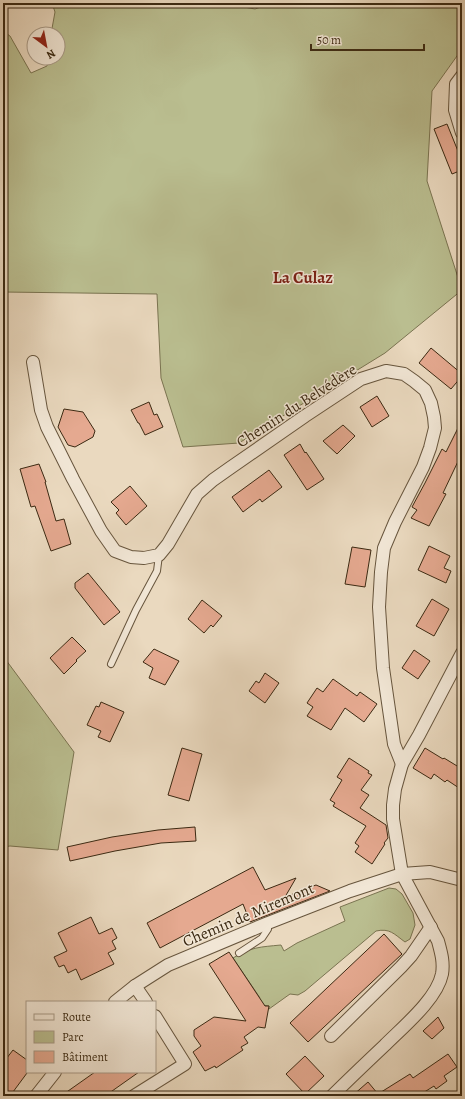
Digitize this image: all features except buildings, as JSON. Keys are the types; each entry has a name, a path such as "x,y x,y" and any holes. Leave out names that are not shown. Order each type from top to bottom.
{"street":[{"path":"462,76 456,84 455,110 462,134"},
{"path":"33,362 41,410 47,427 73,480 101,531 115,551 131,557 144,558 159,555"},
{"name":"Chemin du Belvédère","path":"159,555 168,544 197,494 230,468 361,379 386,371 404,374 425,390 431,403 435,428 423,467 395,522 384,548 381,572 380,607 383,668 394,744 402,764"},
{"path":"332,1096 406,1025 428,1001 437,988 442,975 443,963 441,950 431,927 402,874 393,819 393,805 395,789 402,764 462,653"},
{"name":"Chemin de Miremont","path":"116,1001 135,986 168,965 350,890 402,874 430,872 462,880"},
{"path":"331,1036 401,967 411,956 431,927"},
{"path":"135,986 145,1001"},
{"path":"134,1096 185,1064 156,1018"},
{"path":"36,1096 54,1073"}],"lane":[{"path":"111,664 136,610 157,571 159,555"},
{"path":"239,953 262,938 268,929 268,923"}],"green space":[{"path":"52,3 231,3 233,5 255,9 272,3 462,3 462,49 432,91 427,181 462,290 385,353 239,443 183,447 161,378 157,294 3,292 3,31 10,36 31,73 47,66 66,66 66,26 52,26 55,12"},
{"path":"3,656 74,752 58,850 10,846 3,847"},
{"path":"389,888 396,889 402,894 413,913 415,925 410,939 405,942 395,934 388,931 376,931 305,991 298,995 290,994 269,1009 269,1006 262,1005 259,999 260,998 233,958 261,947 281,945 284,951 297,943 345,921 340,907"}],"district":[{"name":"La Culaz","path":"303,277"}]}
